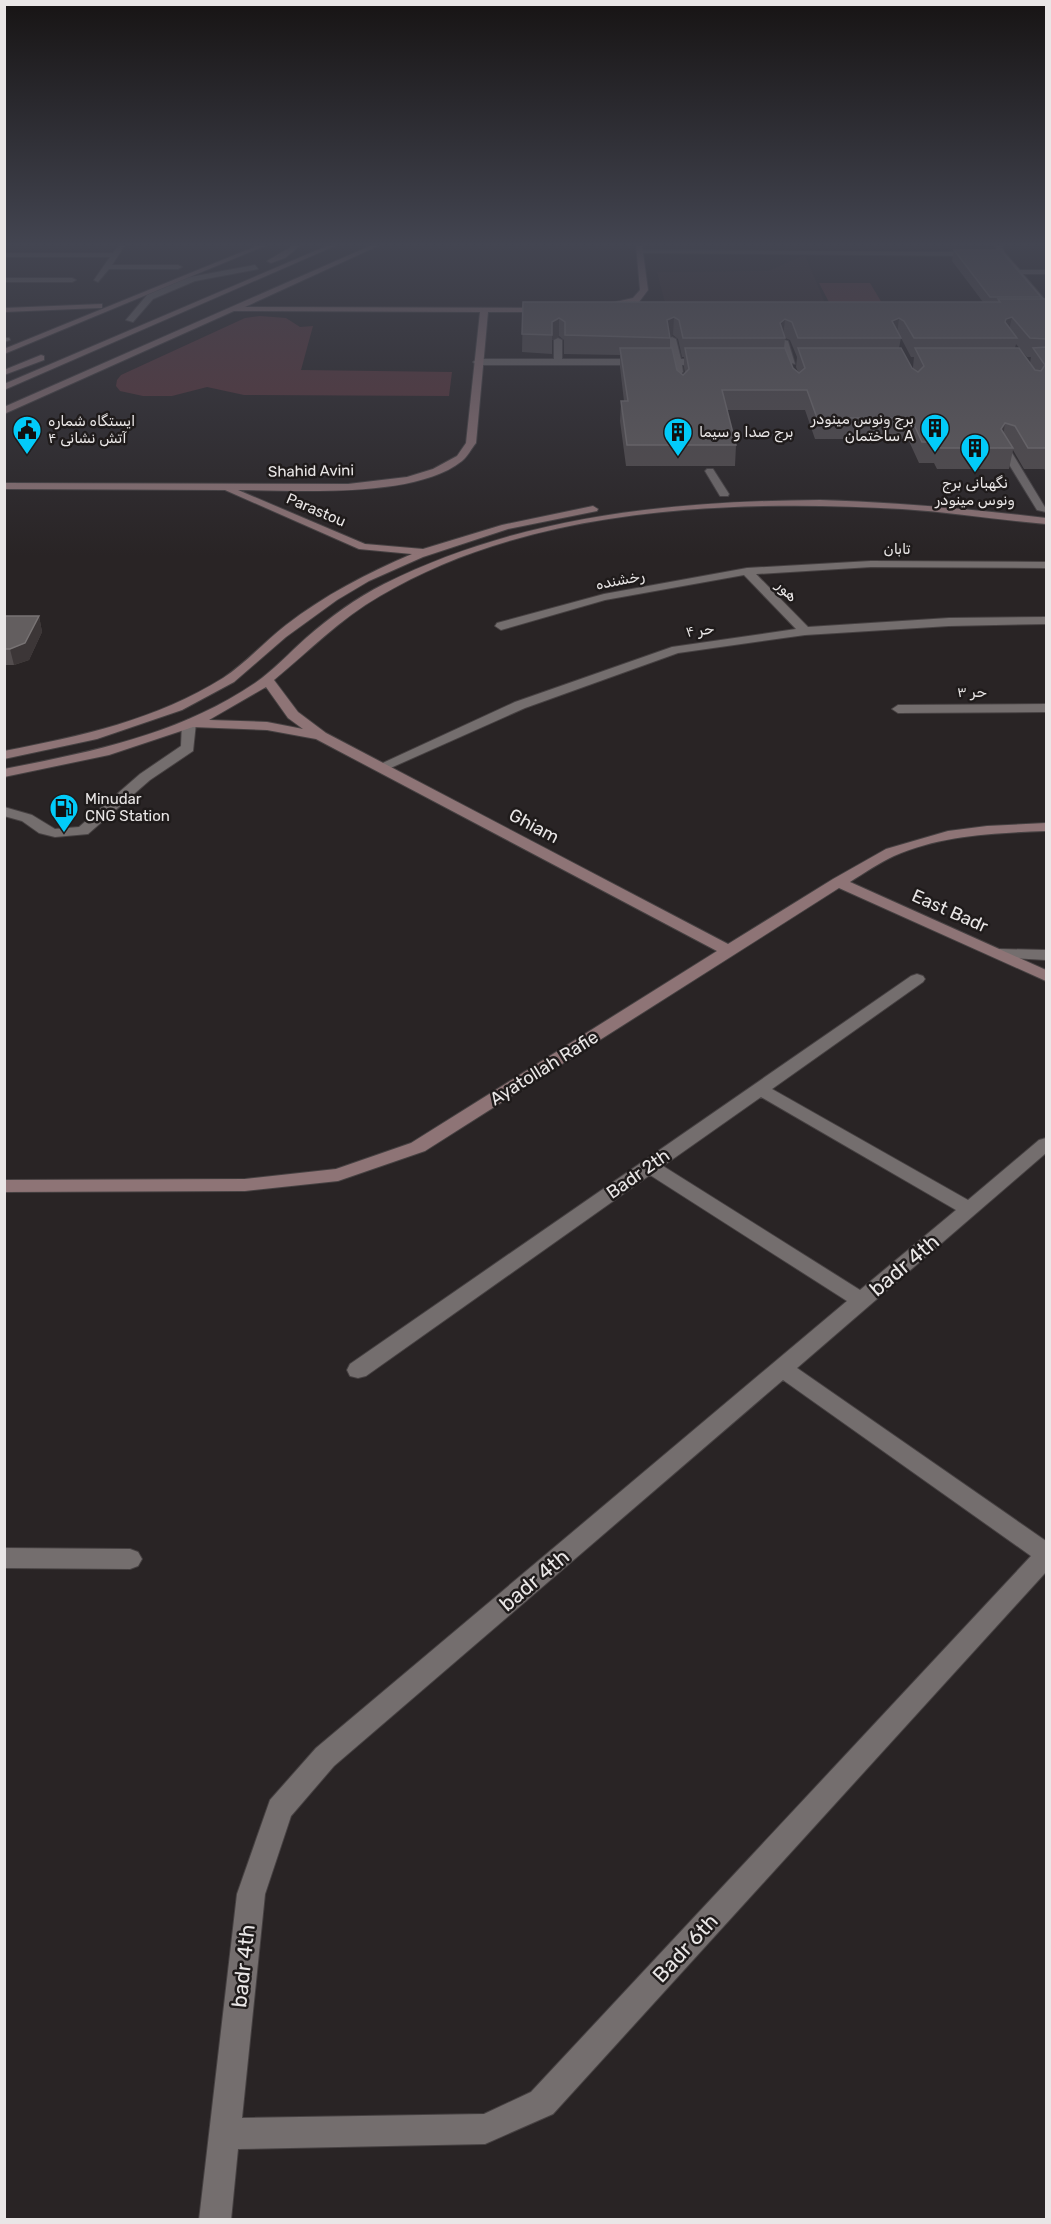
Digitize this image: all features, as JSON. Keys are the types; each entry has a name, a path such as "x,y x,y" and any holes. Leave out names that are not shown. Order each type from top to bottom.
{"street":[{"path":"22,366 30,349"},
{"path":"4,387 93,349"},
{"path":"69,359 128,349"},
{"path":"4,411 144,349"},
{"name":"Shahid Avini","path":"4,486 348,487 394,482 435,471 460,458 471,443 479,349"},
{"path":"558,349 558,362"},
{"path":"674,349 680,380"},
{"path":"786,349 791,365"},
{"path":"4,373 55,352"},
{"path":"477,362 721,362"},
{"path":"777,362 791,365 804,362"},
{"path":"1004,448 1045,514"},
{"path":"710,471 724,494"},
{"name":"Parastou","path":"223,487 367,558 385,550 431,551"},
{"path":"4,755 75,742 149,720 232,678 281,634 320,606 363,580 464,538 564,513 674,498 724,494 881,494 1045,514"},
{"path":"739,494 729,497 728,500 747,504"},
{"path":"674,498 693,501 693,505 685,508"},
{"path":"4,773 87,757 168,732 189,723 235,701 267,680 311,640 347,612 388,587 432,566 483,547 537,533 606,518 685,508 747,504 882,505 1045,514"},
{"path":"363,580 367,558"},
{"name":"تابان","path":"747,572 871,564 1047,565"},
{"name":"رخشنده","path":"501,626 604,597 747,572"},
{"name":"هور","path":"747,572 805,631"},
{"name":"حر ۴","path":"381,767 520,705 676,650 805,631 949,622 1047,621"},
{"name":"Ghiam","path":"267,680 293,715 321,736 729,951"},
{"name":"حر ۳","path":"898,709 1047,708"},
{"path":"4,811 27,818 44,830 55,833 83,831 145,777 188,748 189,723"},
{"name":"Ghiam","path":"189,723 267,726 321,736"},
{"name":"Ayatollah Rafie","path":"4,1186 245,1185 338,1175 418,1147 838,882 891,852 945,836 1047,827"},
{"name":"East Badr","path":"838,882 1047,976"},
{"path":"1000,954 1047,955"},
{"name":"Badr 2th","path":"358,1370 917,979"},
{"path":"760,1089 970,1209"},
{"name":"badr 4th","path":"215,2220 251,1894 280,1809 325,1757 1047,1144"},
{"path":"649,1166 862,1301"},
{"path":"782,1369 1047,1554"},
{"name":"Badr 6th","path":"225,2134 485,2129 542,2103 1047,1554"},
{"path":"4,1558 130,1559"}],"shaded area":[{"path":"178,349 307,349 301,370 452,372 449,396 244,395 207,387 172,396 143,396 120,391 116,386 121,375"}],"building":[{"path":"620,349 672,349 677,370 683,375 689,369 685,349 785,349 793,368 799,373 805,368 798,349 901,349 912,368 918,372 924,366 915,349 1020,349 1035,370 1041,371 1045,365 1034,349 1047,349 1047,448 1028,448 1015,426 1005,423 1001,429 1013,448 940,448 937,442 922,442 911,418 817,418 807,390 722,390 736,445 627,445 621,401 628,401"},
{"path":"4,616 39,616 25,643 4,649"}],"place":[{"name":"برج ونوس مینودر ساختمان A","path":"935,454"},
{"name":"ایستگاه شماره ۴ آتش نشانی","path":"27,456"},
{"name":"برج صدا و سیما","path":"678,458"},
{"name":"نگهبانی برج ونوس مینودر","path":"975,474"},
{"name":"Minudar CNG Station","path":"64,834"}]}
